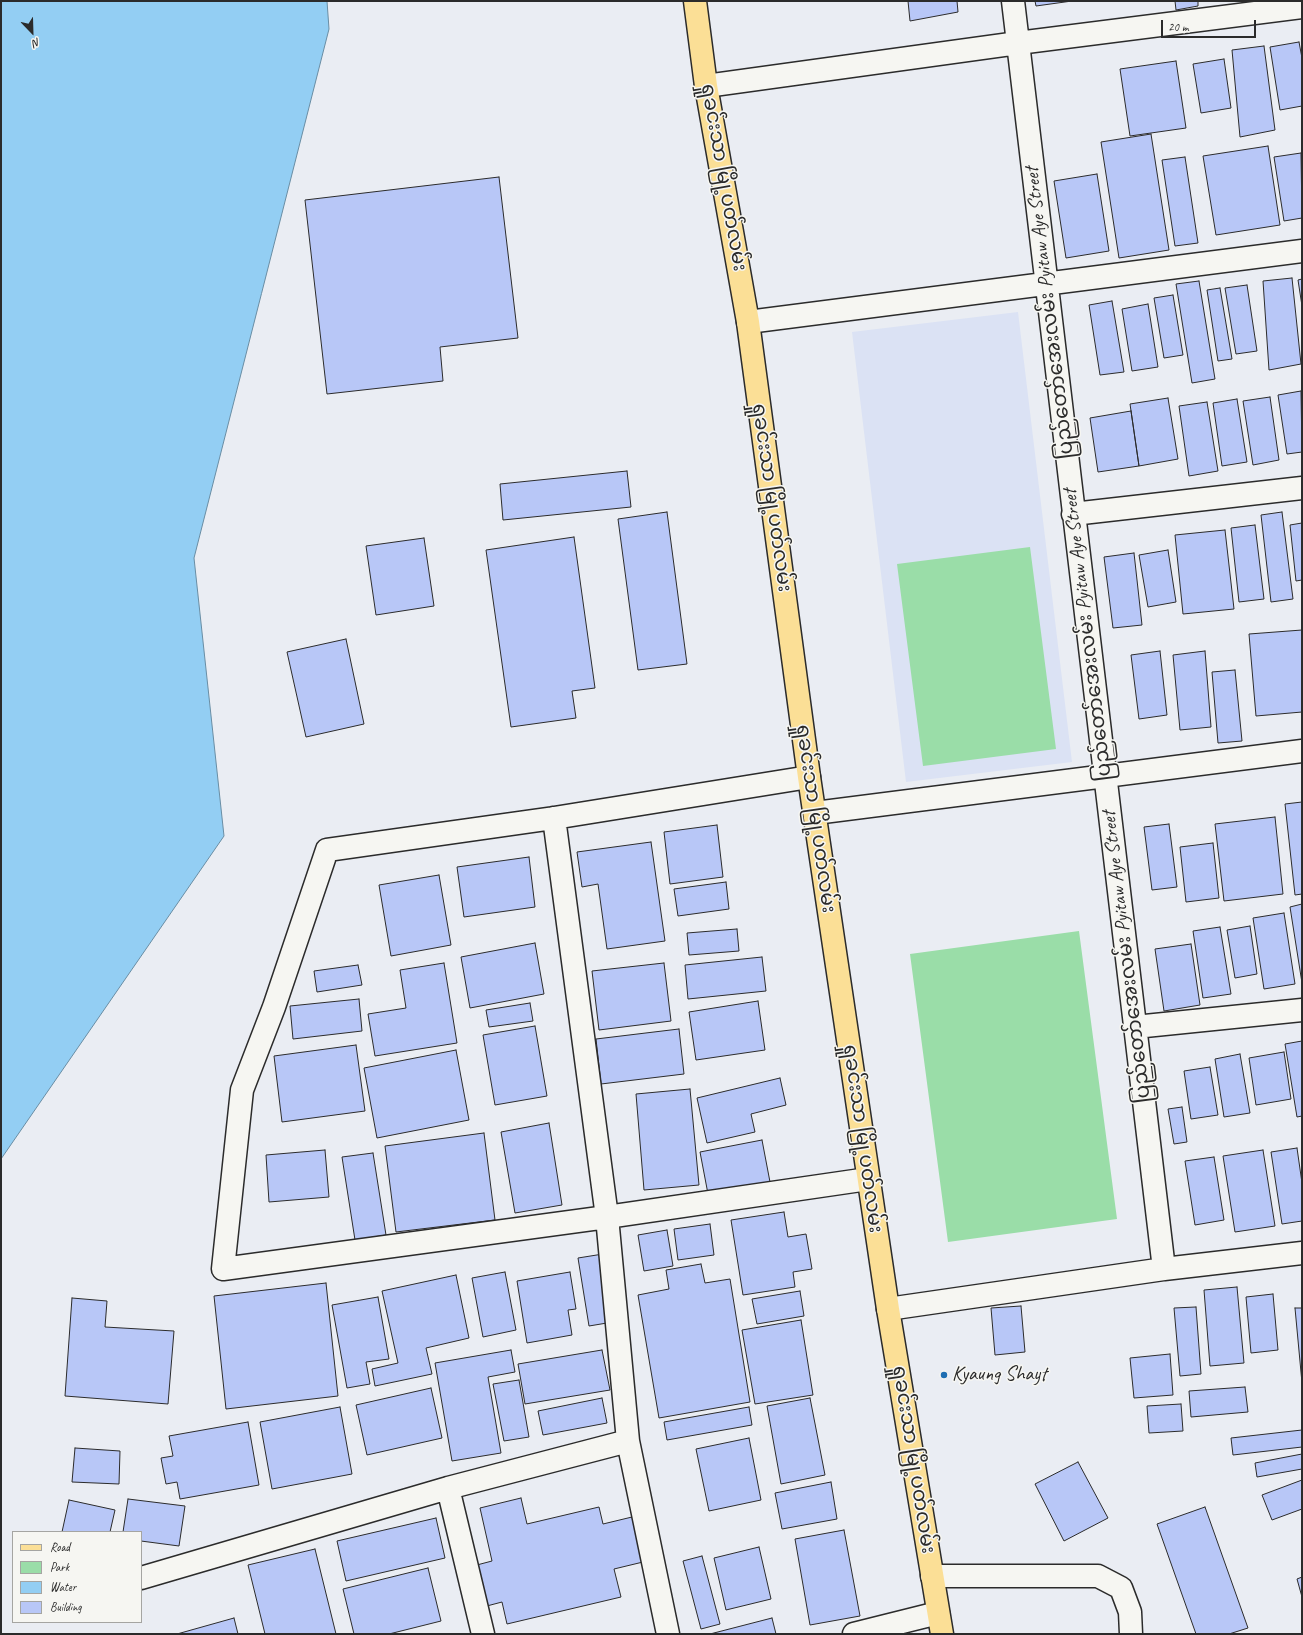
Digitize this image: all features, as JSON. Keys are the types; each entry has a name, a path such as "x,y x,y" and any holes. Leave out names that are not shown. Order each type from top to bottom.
{"main road":[{"name":"ရှုခင်းသာ မြို့ပတ်လမ်း","path":"695,1 706,86 748,322 809,777 868,1179 942,1634"}],"street":[{"name":"ပြည်တော်အေးလမ်း Pyitaw Aye Street","path":"1013,1 1164,1269"},
{"path":"706,86 1018,43 1302,8"},
{"path":"748,322 1302,251"},
{"path":"1073,514 1302,488"},
{"path":"815,813 1302,751"},
{"path":"809,777 554,818 327,850 274,1007 242,1090 223,1268 607,1217 868,1179"},
{"path":"554,818 607,1217 628,1441 668,1634"},
{"path":"1135,1028 1302,1010"},
{"path":"888,1309 1164,1269 1302,1253"},
{"path":"142,1578 448,1488 628,1441"},
{"path":"448,1488 483,1634"},
{"path":"932,1576 1098,1576 1121,1588 1130,1612 1131,1634"},
{"path":"854,1634 938,1613"}],"shaded area":[{"path":"1018,312 1072,762 906,782 852,332"}],"green space":[{"path":"1030,547 1056,749 923,766 897,564"},
{"path":"1079,931 1117,1219 948,1242 910,954"}],"water":[{"path":"1,1 327,1 329,29 194,558 224,836 1,1159"}],"building":[{"path":"908,1 957,1 958,12 910,21"},
{"path":"1035,1 1072,1 1036,6"},
{"path":"1175,1 1198,1 1198,6 1176,10"},
{"path":"1299,42 1302,58 1302,106 1280,110 1270,47"},
{"path":"1264,46 1275,130 1240,137 1232,50"},
{"path":"1224,59 1231,108 1201,113 1193,64"},
{"path":"1176,61 1186,128 1130,136 1120,69"},
{"path":"1151,134 1169,250 1119,258 1101,142"},
{"path":"1268,146 1280,225 1216,235 1203,156"},
{"path":"1301,153 1302,218 1284,221 1274,157"},
{"path":"1185,157 1198,243 1175,246 1162,160"},
{"path":"1097,174 1109,251 1066,258 1054,181"},
{"path":"499,177 518,338 440,347 443,381 327,394 305,200"},
{"path":"1292,278 1301,364 1269,370 1263,281"},
{"path":"1302,279 1302,306 1298,280"},
{"path":"1199,281 1215,379 1192,383 1176,284"},
{"path":"1247,285 1257,351 1236,354 1225,288"},
{"path":"1220,288 1232,359 1218,361 1207,290"},
{"path":"1173,295 1183,355 1164,358 1154,298"},
{"path":"1112,301 1124,372 1100,375 1089,305"},
{"path":"1148,304 1158,367 1132,371 1122,309"},
{"path":"1301,391 1302,452 1287,454 1278,395"},
{"path":"1270,397 1279,460 1253,465 1243,401"},
{"path":"1168,398 1178,459 1139,466 1130,404"},
{"path":"1237,399 1247,462 1222,466 1213,403"},
{"path":"1207,402 1218,471 1189,476 1179,406"},
{"path":"1131,411 1139,466 1098,472 1090,418"},
{"path":"627,471 631,507 503,520 500,484"},
{"path":"667,512 687,664 638,670 618,519"},
{"path":"1282,512 1293,599 1271,602 1261,515"},
{"path":"1302,523 1302,580 1296,581 1290,525"},
{"path":"1255,525 1264,599 1239,602 1231,528"},
{"path":"1225,530 1234,609 1183,614 1175,535"},
{"path":"574,537 595,688 572,691 576,718 511,727 486,550"},
{"path":"424,538 434,606 376,615 366,546"},
{"path":"1168,550 1176,602 1148,607 1139,555"},
{"path":"1134,553 1142,625 1113,628 1104,557"},
{"path":"1302,630 1302,712 1256,716 1249,634"},
{"path":"346,639 364,724 306,737 287,652"},
{"path":"1160,651 1167,715 1139,719 1131,655"},
{"path":"1205,651 1211,727 1180,730 1173,655"},
{"path":"1235,670 1242,741 1218,743 1212,672"},
{"path":"1302,802 1302,894 1295,895 1285,804"},
{"path":"1275,817 1283,894 1224,901 1215,824"},
{"path":"1169,824 1177,887 1152,890 1144,827"},
{"path":"717,825 723,877 670,884 664,832"},
{"path":"651,842 665,941 607,949 598,884 582,887 577,852"},
{"path":"1213,843 1219,898 1186,902 1180,847"},
{"path":"529,857 535,907 464,917 457,867"},
{"path":"439,875 451,945 391,956 379,885"},
{"path":"726,882 729,909 678,916 674,889"},
{"path":"1302,904 1302,983 1290,907"},
{"path":"1284,913 1295,984 1264,989 1253,918"},
{"path":"1250,926 1257,974 1235,978 1227,930"},
{"path":"1220,927 1231,994 1203,998 1193,931"},
{"path":"737,929 739,951 689,955 687,933"},
{"path":"535,943 544,994 470,1008 461,957"},
{"path":"1191,944 1200,1005 1164,1011 1155,949"},
{"path":"762,957 766,991 688,999 685,965"},
{"path":"444,963 457,1043 375,1056 368,1014 406,1008 400,970"},
{"path":"664,963 671,1021 599,1030 592,971"},
{"path":"358,965 362,985 317,992 314,971"},
{"path":"359,999 362,1031 293,1039 290,1006"},
{"path":"758,1001 765,1050 696,1060 689,1012"},
{"path":"530,1003 533,1021 489,1027 486,1010"},
{"path":"535,1026 547,1096 495,1105 483,1035"},
{"path":"679,1029 684,1074 601,1084 596,1039"},
{"path":"1302,1041 1302,1116 1297,1117 1285,1044"},
{"path":"356,1045 365,1111 282,1122 274,1056"},
{"path":"456,1050 469,1120 377,1138 364,1068"},
{"path":"1284,1052 1291,1099 1256,1105 1249,1058"},
{"path":"1240,1054 1250,1113 1224,1117 1215,1059"},
{"path":"1210,1067 1218,1115 1191,1119 1184,1071"},
{"path":"780,1078 786,1105 751,1114 755,1132 707,1143 697,1098"},
{"path":"690,1089 699,1185 644,1190 636,1094"},
{"path":"1182,1107 1187,1142 1174,1144 1168,1109"},
{"path":"549,1123 562,1205 515,1213 501,1132"},
{"path":"484,1133 495,1220 396,1232 385,1146"},
{"path":"762,1140 770,1182 708,1194 700,1152"},
{"path":"1297,1148 1302,1183 1302,1221 1282,1224 1271,1152"},
{"path":"325,1150 329,1197 269,1202 266,1155"},
{"path":"1263,1150 1275,1226 1235,1232 1223,1156"},
{"path":"373,1153 386,1235 355,1240 342,1157"},
{"path":"1214,1157 1224,1220 1195,1225 1185,1161"},
{"path":"784,1212 788,1237 806,1234 812,1269 793,1272 795,1287 743,1295 731,1220"},
{"path":"710,1224 714,1255 678,1260 674,1229"},
{"path":"667,1230 673,1266 644,1271 638,1235"},
{"path":"603,1254 613,1322 589,1326 578,1258"},
{"path":"701,1264 705,1283 730,1279 750,1402 659,1418 638,1295 669,1289 666,1270"},
{"path":"505,1272 516,1330 483,1337 472,1278"},
{"path":"570,1272 576,1309 568,1310 572,1335 527,1343 517,1281"},
{"path":"456,1275 469,1338 426,1348 432,1374 375,1386 372,1369 398,1363 382,1291"},
{"path":"326,1283 338,1396 226,1409 214,1296"},
{"path":"1237,1287 1244,1363 1210,1366 1204,1290"},
{"path":"800,1291 804,1316 757,1324 752,1299"},
{"path":"1273,1294 1278,1350 1251,1353 1246,1297"},
{"path":"378,1297 389,1359 366,1362 370,1384 347,1388 332,1305"},
{"path":"72,1298 107,1301 105,1327 174,1331 168,1404 65,1396"},
{"path":"1021,1306 1025,1352 995,1355 991,1308"},
{"path":"1196,1307 1201,1374 1180,1376 1174,1308"},
{"path":"1295,1308 1302,1308 1302,1383"},
{"path":"801,1320 813,1395 755,1404 742,1330"},
{"path":"511,1350 515,1372 488,1377 501,1453 452,1461 435,1363"},
{"path":"602,1350 610,1390 525,1404 518,1364"},
{"path":"1170,1354 1173,1395 1134,1398 1130,1358"},
{"path":"519,1380 529,1437 504,1441 493,1384"},
{"path":"1245,1387 1248,1412 1191,1417 1189,1391"},
{"path":"431,1388 442,1438 367,1455 356,1405"},
{"path":"602,1398 607,1423 543,1435 538,1411"},
{"path":"810,1398 825,1475 781,1484 767,1406"},
{"path":"1181,1404 1183,1431 1149,1433 1147,1406"},
{"path":"340,1407 352,1474 272,1489 260,1422"},
{"path":"749,1407 752,1425 667,1440 664,1422"},
{"path":"248,1422 259,1485 180,1499 177,1482 166,1484 161,1458 173,1456 169,1436"},
{"path":"1302,1430 1302,1447 1233,1455 1231,1438"},
{"path":"749,1438 761,1500 709,1511 696,1449"},
{"path":"75,1448 120,1451 119,1484 72,1482"},
{"path":"1302,1454 1302,1469 1257,1477 1255,1463"},
{"path":"1078,1462 1108,1518 1064,1541 1035,1484"},
{"path":"1302,1480 1302,1509 1272,1520 1262,1495"},
{"path":"831,1482 837,1519 782,1529 775,1493"},
{"path":"521,1498 527,1524 599,1507 603,1524 632,1517 643,1562 614,1569 621,1597 507,1624 502,1602 483,1607 473,1566 492,1561 480,1508"},
{"path":"128,1499 185,1506 179,1546 142,1541 142,1531 123,1531"},
{"path":"69,1500 115,1510 110,1531 62,1531"},
{"path":"1205,1507 1248,1628 1229,1634 1196,1634 1157,1524"},
{"path":"436,1518 445,1558 346,1581 337,1541"},
{"path":"844,1530 860,1616 810,1625 795,1539"},
{"path":"759,1547 771,1599 726,1610 714,1558"},
{"path":"315,1549 336,1634 265,1634 248,1565"},
{"path":"702,1556 720,1624 701,1629 683,1561"},
{"path":"428,1568 441,1621 389,1634 354,1634 343,1589"},
{"path":"1302,1577 1302,1597 1297,1579"},
{"path":"234,1618 238,1634 177,1634"},
{"path":"772,1618 776,1634 710,1634"}],"place":[{"name":"Kyaung Shayt","path":"944,1375"}]}
